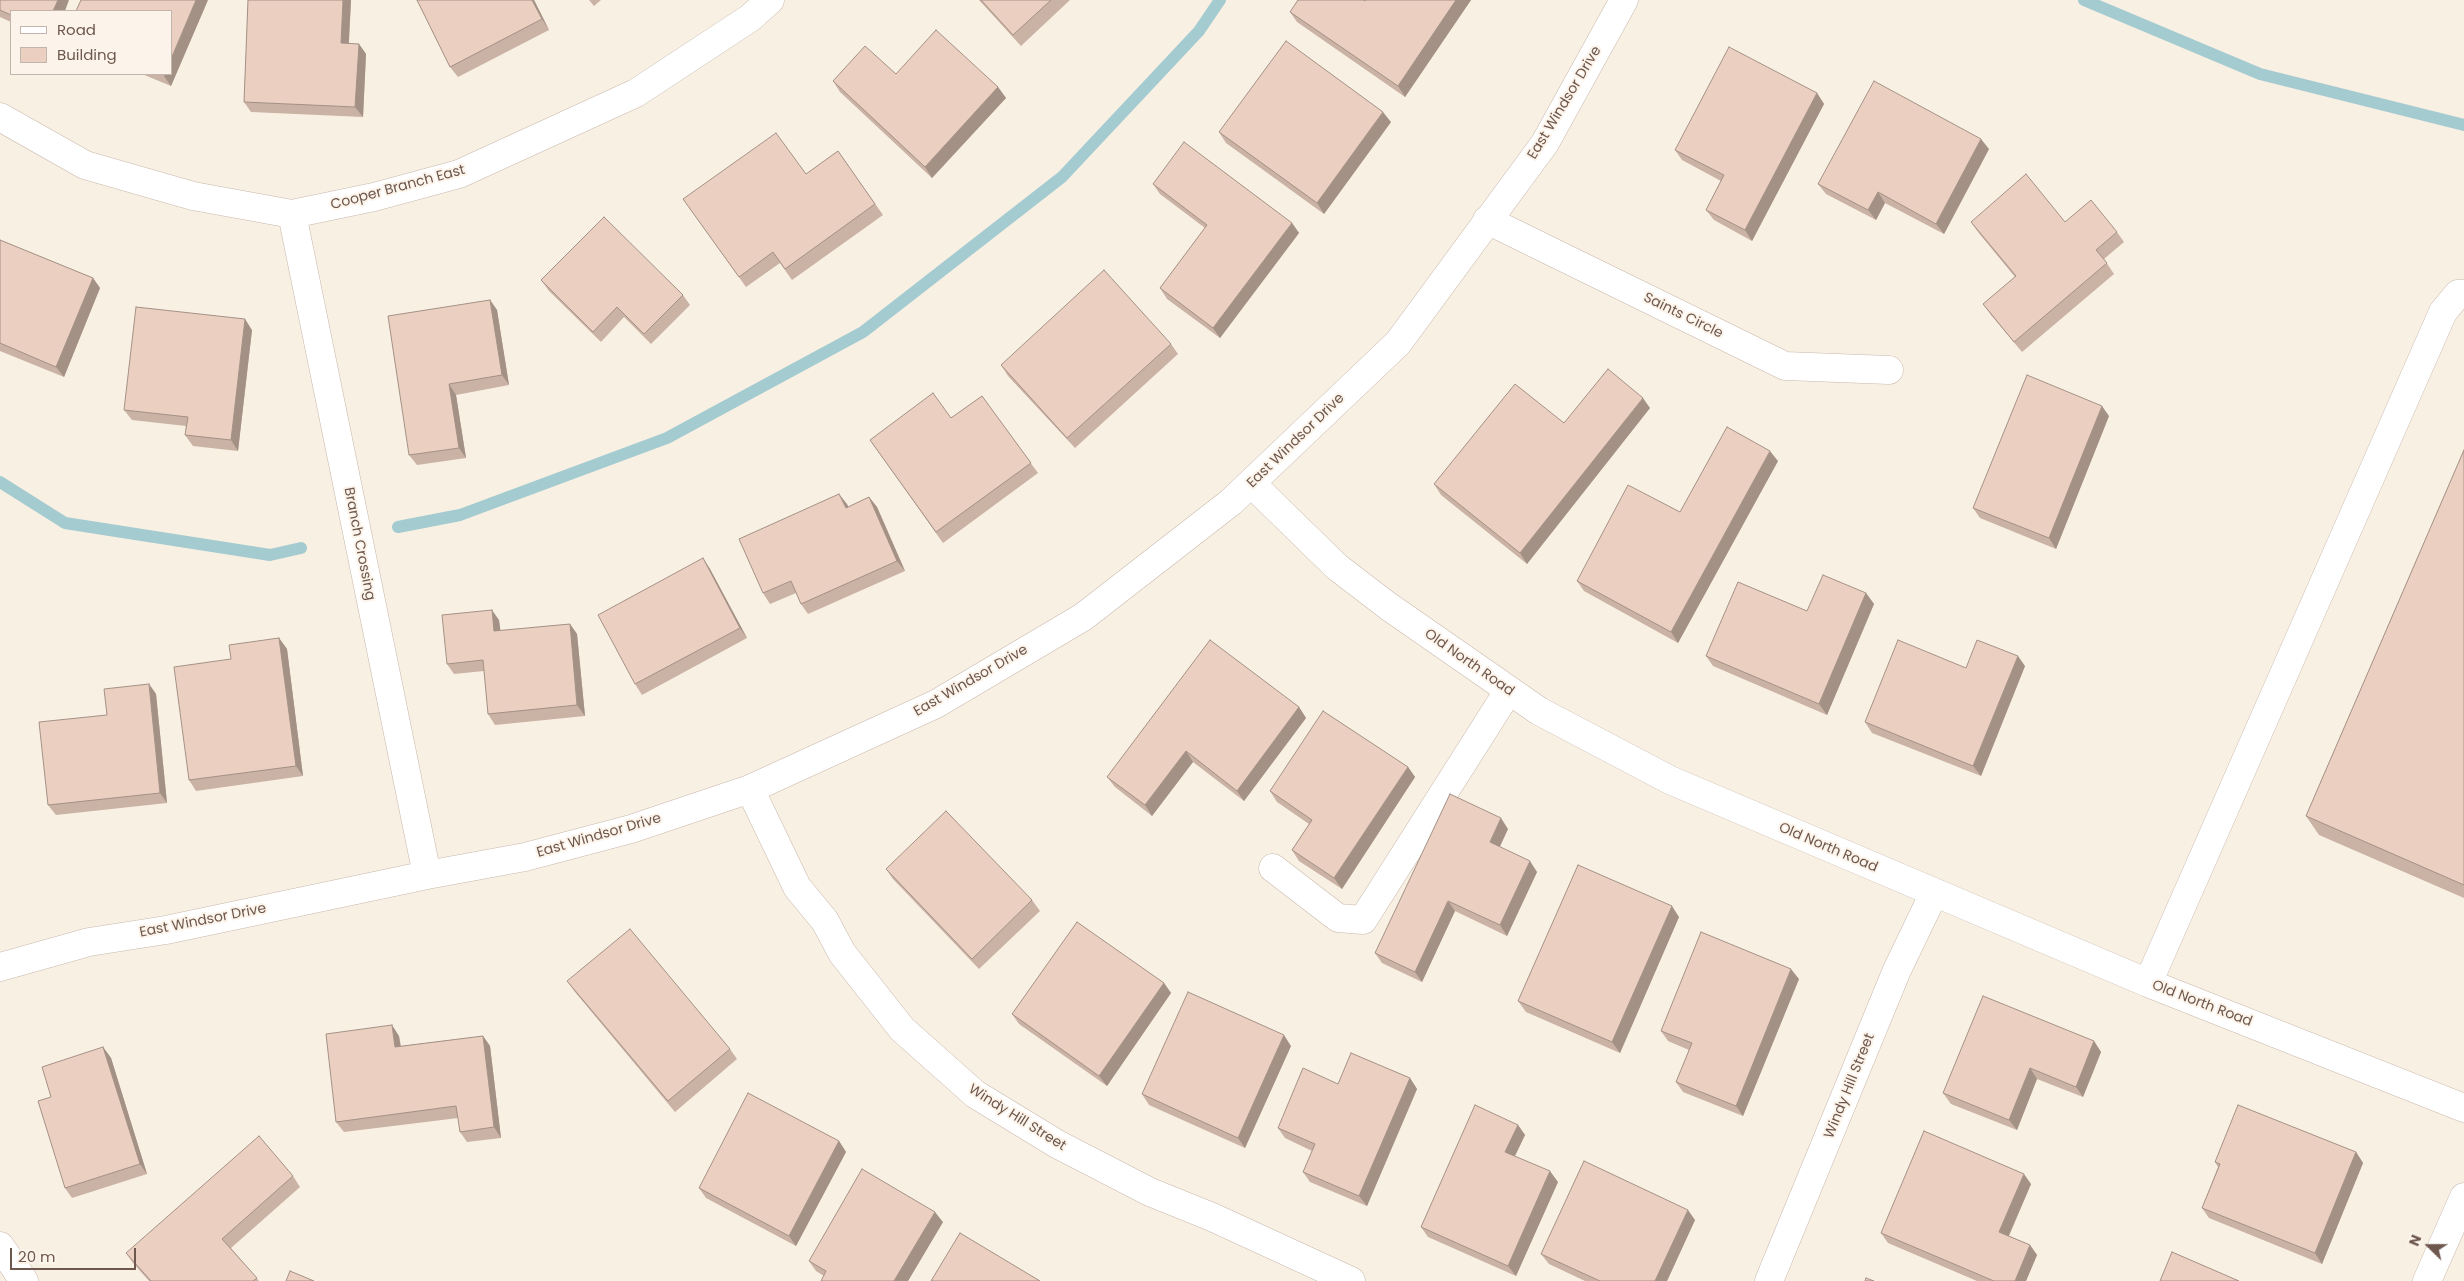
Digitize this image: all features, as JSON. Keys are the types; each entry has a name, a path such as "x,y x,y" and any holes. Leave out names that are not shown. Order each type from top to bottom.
{"street":[{"name":"Cooper Branch East","path":"0,117 85,164 193,196 292,214 374,197 459,174 636,93 750,18 770,0"},
{"name":"East Windsor Drive","path":"0,967 88,942 166,930 427,875 525,857 631,829 750,789 936,704 1082,617 1252,484 1398,343 1544,143 1624,0"},
{"name":"Branch Crossing","path":"292,214 427,875"},
{"name":"Saints Circle","path":"1488,220 1785,366 1889,370"},
{"path":"2148,983 2443,312 2458,294 2464,294"},
{"name":"Old North Road","path":"1252,484 1337,567 1388,606 1539,710 1670,780 2148,983 2464,1108"},
{"path":"1273,868 1338,918 1363,920 1509,690"},
{"name":"Windy Hill Street","path":"750,789 797,887 825,921 842,953 902,1029 975,1094 1057,1144 1150,1192 1212,1216 1351,1281"},
{"name":"Windy Hill Street","path":"1769,1281 1897,970 1934,893"},
{"path":"2427,1281 2464,1197"},
{"path":"0,1246 24,1281"}],"building":[{"path":"0,0 58,0 53,10 10,10 10,15 0,10"},
{"path":"81,0 196,0 172,57 172,10 76,10"},
{"path":"248,0 343,0 341,43 359,44 355,107 244,102"},
{"path":"417,0 532,0 542,19 450,67"},
{"path":"981,0 1051,0 1013,35"},
{"path":"1298,0 1456,0 1398,86 1290,12"},
{"path":"936,30 998,87 925,167 833,81 865,46 896,74"},
{"path":"1286,41 1383,112 1317,203 1219,132"},
{"path":"1729,47 1817,93 1745,230 1706,210 1724,175 1675,150"},
{"path":"1874,81 1981,139 1936,224 1878,192 1868,210 1818,184"},
{"path":"776,133 806,174 838,151 875,204 785,269 773,252 739,277 683,199"},
{"path":"1184,142 1292,223 1213,328 1160,288 1207,225 1153,184"},
{"path":"2026,174 2065,222 2091,200 2117,232 2096,250 2107,263 2014,342 1983,304 2016,276 1971,222"},
{"path":"604,217 683,295 644,334 617,307 593,332 541,280"},
{"path":"0,240 93,278 56,367 0,343"},
{"path":"1104,270 1171,344 1067,438 1001,365"},
{"path":"490,300 502,375 449,384 459,448 409,455 388,316"},
{"path":"136,307 245,319 231,440 185,435 188,417 124,410"},
{"path":"1608,369 1643,398 1520,553 1434,484 1515,384 1564,423"},
{"path":"2027,375 2102,406 2049,538 1973,508"},
{"path":"933,393 951,418 982,396 1031,463 936,532 870,440"},
{"path":"1727,427 1770,451 1671,632 1577,581 1628,485 1680,512"},
{"path":"2464,450 2464,885 2306,816"},
{"path":"839,494 846,508 869,497 897,561 801,604 791,581 763,593 739,539"},
{"path":"703,558 740,628 635,684 598,615"},
{"path":"1823,575 1866,593 1819,704 1706,656 1738,582 1807,611"},
{"path":"492,610 494,631 570,624 577,705 488,714 483,660 447,664 442,615"},
{"path":"279,638 296,766 189,780 174,667 231,659 229,645"},
{"path":"1210,640 1299,707 1237,791 1186,751 1145,805 1107,777"},
{"path":"1898,640 1966,668 1977,640 2018,656 1973,766 1865,722"},
{"path":"149,684 160,793 48,805 39,722 107,715 104,689"},
{"path":"1323,711 1408,767 1334,878 1292,850 1312,820 1270,791"},
{"path":"1450,794 1501,818 1490,842 1530,861 1500,925 1448,901 1415,972 1375,953"},
{"path":"946,811 1032,900 972,959 886,869"},
{"path":"1578,865 1672,906 1612,1042 1518,1001"},
{"path":"1077,922 1164,983 1099,1076 1012,1014"},
{"path":"630,929 730,1049 668,1101 567,981"},
{"path":"1701,932 1791,969 1736,1106 1676,1082 1692,1043 1661,1031"},
{"path":"1188,992 1284,1035 1238,1138 1142,1094"},
{"path":"1983,996 2094,1041 2076,1087 2030,1068 2009,1120 1943,1093"},
{"path":"392,1025 395,1047 483,1036 494,1127 460,1132 456,1106 336,1122 326,1034"},
{"path":"103,1047 140,1164 65,1188 38,1101 51,1097 42,1067"},
{"path":"1351,1053 1410,1078 1359,1196 1303,1172 1315,1144 1278,1128 1303,1068 1338,1084"},
{"path":"748,1093 839,1141 789,1236 699,1188"},
{"path":"1475,1105 1518,1125 1505,1152 1550,1171 1508,1266 1421,1227"},
{"path":"2238,1105 2356,1152 2315,1253 2202,1208 2220,1164 2215,1162"},
{"path":"1924,1131 2024,1174 1999,1232 2030,1245 2015,1281 1994,1281 1881,1233"},
{"path":"259,1136 293,1176 222,1239 257,1278 253,1281 151,1281 126,1253"},
{"path":"1584,1161 1688,1210 1655,1281 1600,1281 1541,1254"},
{"path":"862,1169 935,1212 894,1281 821,1281 826,1271 809,1261"},
{"path":"960,1233 1040,1281 931,1281"},
{"path":"2172,1252 2239,1281 2160,1281"},
{"path":"290,1271 314,1281 286,1281"}],"waterway":[{"path":"398,527 460,515 667,438 863,332 1062,177 1199,31 1220,0"},
{"path":"2084,0 2260,74 2464,125"},
{"path":"0,482 65,523 270,555 301,548"}]}
